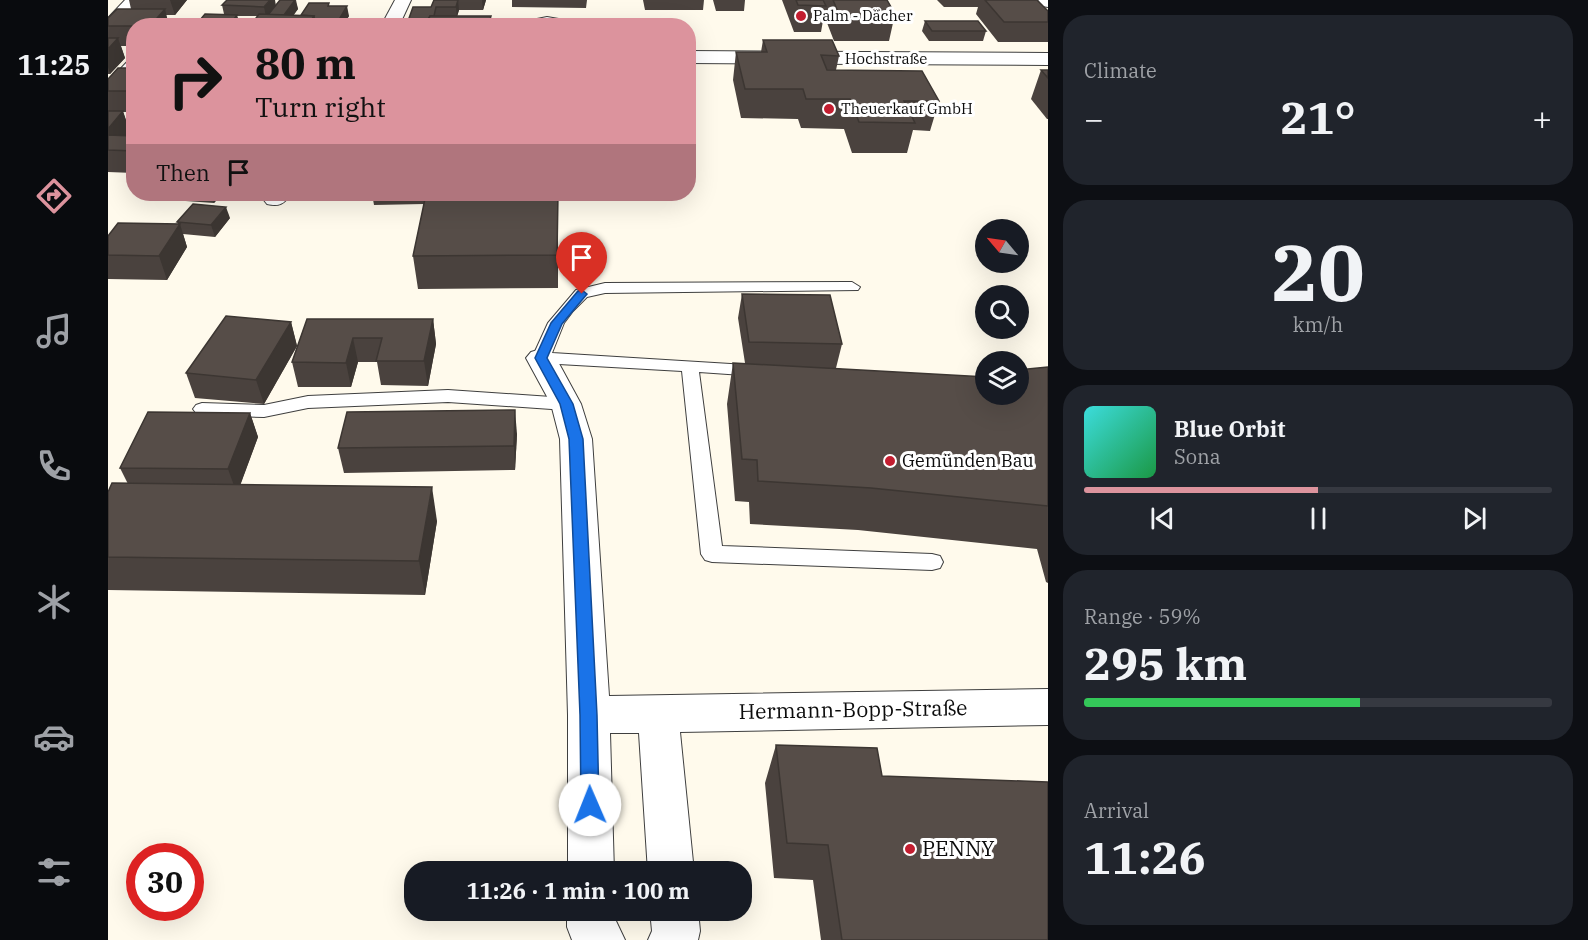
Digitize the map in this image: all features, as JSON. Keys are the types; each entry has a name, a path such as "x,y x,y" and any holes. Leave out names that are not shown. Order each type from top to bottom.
{"street":[{"path":"108,29 134,0"},
{"path":"394,18 403,0"},
{"name":"Hochstraße","path":"696,57 1048,59"},
{"path":"108,93 126,66"},
{"path":"541,358 566,404 576,439 589,715 591,861"},
{"name":"Hermann-Bopp-Straße","path":"589,715 1048,707"},
{"path":"658,714 670,861"},
{"path":"592,921 595,937 600,940"},
{"path":"673,940 676,931 675,921"}],"lane":[{"path":"769,371 541,358 556,323 582,294 605,288 852,287"},
{"path":"690,366 712,554 932,562"},
{"path":"202,409 264,411 308,402 448,396 566,404"}],"building":[{"path":"227,0 270,0 264,7 222,5"},
{"path":"280,0 295,0 284,15 268,15"},
{"path":"434,0 458,0 456,7 436,7 434,16 429,18 409,18 413,7 431,7"},
{"path":"796,0 823,0 826,6 798,5"},
{"path":"833,0 887,0 895,14 839,14"},
{"path":"985,0 1037,0 1048,11 1048,22 1004,22"},
{"path":"309,3 347,6 340,18 314,18 314,16 301,15"},
{"path":"117,9 165,9 157,18 126,18 126,26 108,26 108,18"},
{"path":"205,14 237,15 235,18 202,18"},
{"path":"259,14 314,16 313,18 256,18"},
{"path":"430,16 491,16 490,18 429,18"},
{"path":"925,21 978,21 986,31 932,31"},
{"path":"108,38 118,38 108,49"},
{"path":"763,40 832,40 839,56 821,55 827,70 922,71 939,101 904,101 915,123 859,122 850,99 806,99 803,89 745,89 736,52 767,52"},
{"path":"118,68 126,68 126,91 108,91 108,79"},
{"path":"1041,70 1048,70 1048,78"},
{"path":"108,111 123,111 108,129"},
{"path":"108,135 126,136 126,151 108,150"},
{"path":"425,201 558,201 557,255 413,256"},
{"path":"193,204 226,207 211,225 177,222"},
{"path":"118,223 180,224 159,256 108,255 108,236"},
{"path":"742,294 830,295 842,344 749,342"},
{"path":"226,316 291,322 256,380 186,373"},
{"path":"307,319 433,319 424,361 376,361 382,338 353,338 346,363 292,362"},
{"name":"Gemünden Bau","path":"733,363 975,376 975,405 1029,405 1029,369 1048,367 1048,506 871,488 758,481 757,460 742,459"},
{"path":"515,410 514,446 338,448 347,412"},
{"path":"148,412 250,413 228,469 120,468"},
{"path":"112,483 432,487 419,561 108,557 108,492"},
{"name":"PENNY","path":"776,745 877,748 882,776 1048,782 1048,940 842,940 828,845 787,843"}],"place":[{"name":"Palm - Dächer","path":"801,16"},
{"name":"Theuerkauf GmbH","path":"829,109"},
{"name":"Gemünden Bau","path":"890,461"},
{"name":"PENNY","path":"910,849"}],"route":[{"path":"582,294 567,308 556,323 541,358 566,404 576,439 589,715 590,805"}]}
